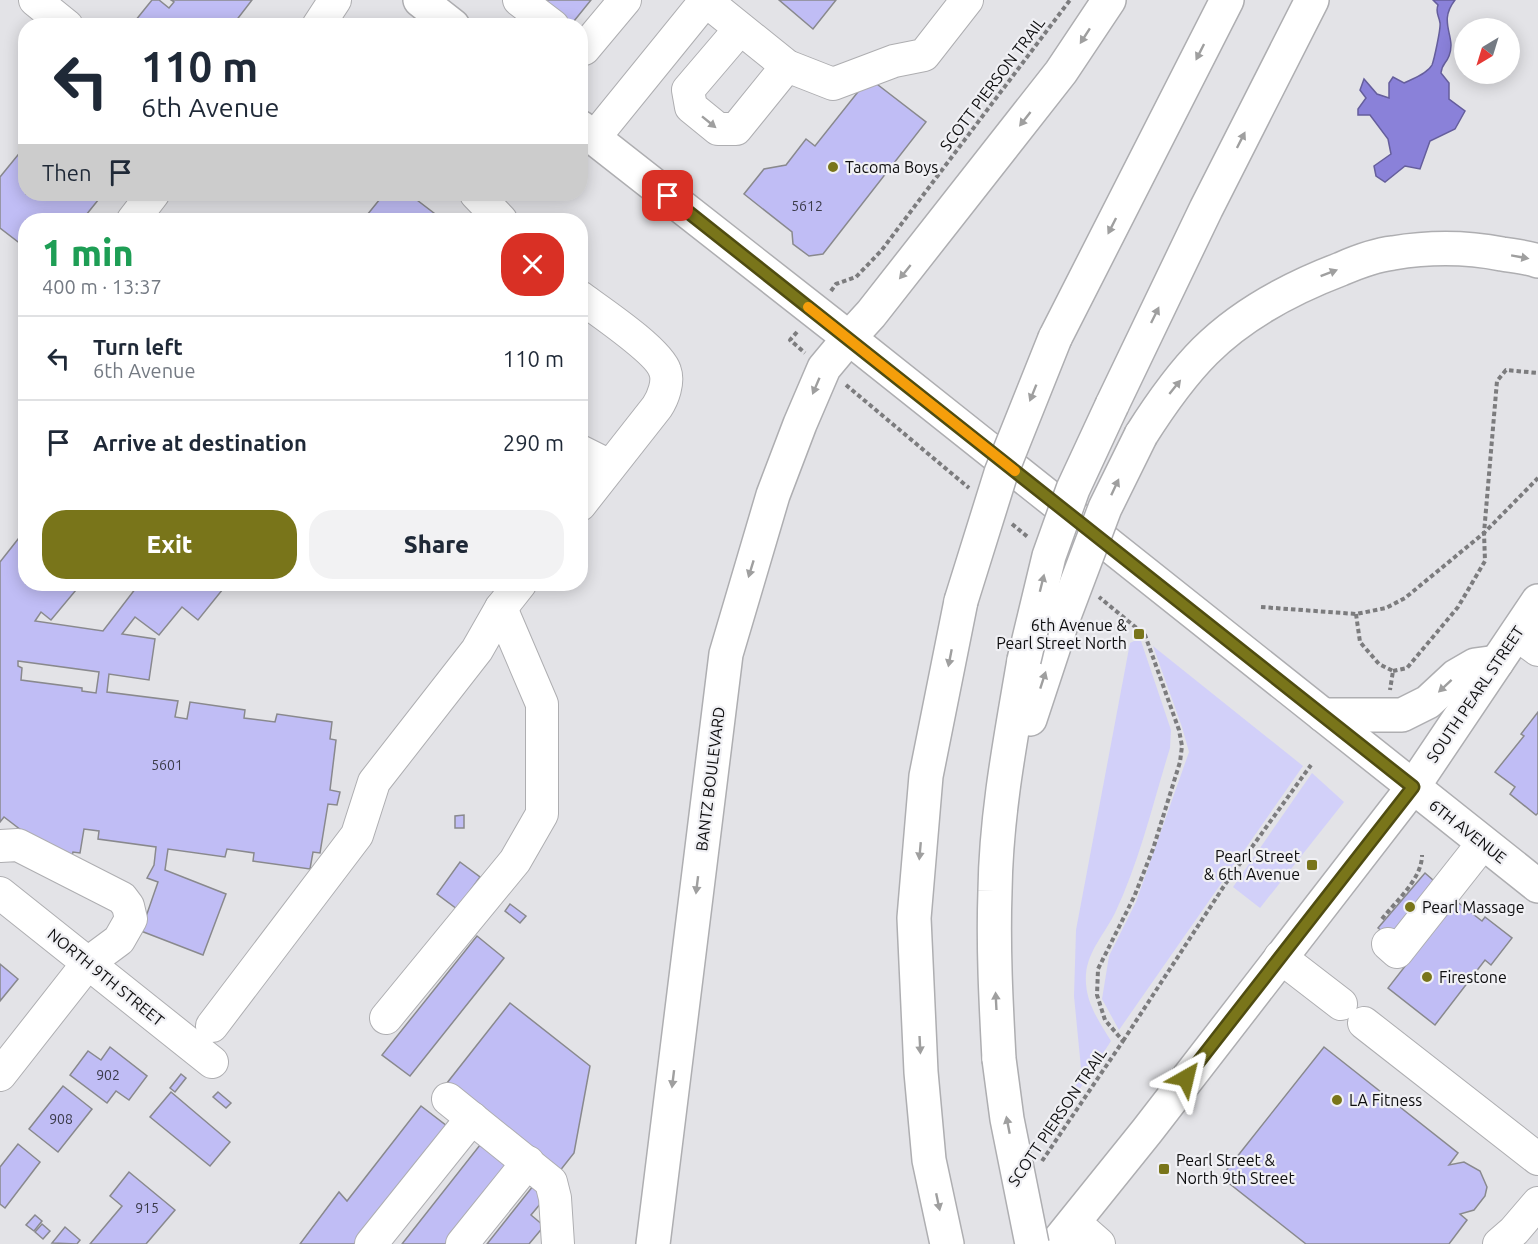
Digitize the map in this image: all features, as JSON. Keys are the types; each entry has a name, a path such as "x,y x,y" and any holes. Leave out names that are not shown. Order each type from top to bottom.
{"main road":[{"path":"420,0 443,18"},
{"name":"BANTZ BOULEVARD","path":"653,1244 726,654 773,495 824,368 871,314 1061,72 1109,0"},
{"path":"947,1244 929,1160 921,1072 914,918 926,776 961,601 1001,473 1054,338 1227,0"},
{"path":"1032,1244 1007,1119 999,1059 994,961 999,815 1024,660 1049,556 1073,489 1206,209 1312,0"},
{"name":"6TH AVENUE","path":"588,134 849,338 1483,843 1536,880"},
{"path":"999,815 1063,619 1106,508 1142,435 1163,401 1205,351 1236,324 1274,299 1310,280 1356,262 1391,253 1430,249 1478,249 1538,261"},
{"name":"SOUTH PEARL STREET","path":"1065,1233 1147,1131 1413,787 1497,662 1527,642 1538,601"},
{"path":"1323,715 1402,715 1428,702 1456,676 1475,664 1497,662"}],"street":[{"path":"35,0 57,18"},
{"path":"324,18 336,0"},
{"path":"519,0 543,18"},
{"path":"588,44 625,0"},
{"path":"588,132 706,0 787,66 833,84 894,61 924,55 967,0"},
{"path":"685,26 718,53"},
{"path":"740,29 688,90 691,107 718,129 736,129 787,66"},
{"path":"138,213 148,201"},
{"path":"483,201 494,213"},
{"path":"588,303 655,355 665,371 666,381 662,400 588,495"},
{"path":"588,455 610,466"},
{"path":"386,1018 514,861 542,814 542,704 511,596"},
{"path":"212,1026 357,835 374,782 477,650 511,596"},
{"path":"1388,944 1397,952 1483,843"},
{"path":"0,846 18,845 122,898 128,906 131,919 119,940 88,963 0,1075"},
{"name":"NORTH 9TH STREET","path":"0,893 212,1062"},
{"path":"1280,957 1538,1159"},
{"path":"371,1244 460,1109 528,1162 553,1185 557,1243"},
{"path":"462,1244 528,1162"},
{"path":"1515,1240 1538,1203"},
{"path":"1065,1233 1099,1244"}],"path":[{"name":"SCOTT PIERSON TRAIL","path":"836,284 856,277 881,251 1070,0"},
{"path":"1356,614 1360,642 1379,664 1393,670 1407,668 1458,608 1485,561 1484,533 1497,381 1506,370 1538,373"},
{"path":"1261,607 1356,614 1386,608 1405,598 1484,533 1538,478"},
{"name":"SCOTT PIERSON TRAIL","path":"1040,1164 1123,1041 1105,1020 1097,995 1098,969 1134,897 1153,849 1180,762 1182,746 1179,730 1145,635"},
{"path":"1389,700 1393,670"},
{"path":"1123,1041 1226,883 1311,765"},
{"path":"1388,944 1372,932 1418,874 1422,865 1422,855"}],"shaded area":[{"path":"1433,0 1455,0 1450,8 1447,23 1451,49 1441,73 1449,83 1449,99 1465,111 1455,129 1430,141 1420,169 1405,166 1385,182 1376,176 1374,166 1391,154 1388,139 1370,115 1358,115 1358,109 1366,98 1360,90 1364,79 1377,94 1389,98 1389,83 1393,77 1404,83 1430,68 1440,26 1438,5"},
{"path":"1140,638 1171,730 1170,748 1132,873 1115,913 1093,950 1087,966 1087,992 1097,1017 1111,1041 1071,1102 1081,1068 1074,996 1076,930 1130,643"},
{"path":"1153,646 1303,766 1119,1030 1102,999 1109,956 1136,902 1189,752"},
{"path":"1312,773 1344,802 1260,908 1233,887"}],"building":[{"path":"152,0 159,0 169,8 174,2 171,0 252,0 238,18 137,18"},
{"path":"531,0 591,0 576,18 553,18"},
{"path":"779,0 836,0 813,29"},
{"name":"Tacoma Boys","path":"869,78 926,122 823,254 809,256 793,244 792,232 744,194 764,169 786,165 806,139 815,146"},
{"path":"18,155 18,201 97,201 88,213 18,213 18,242 0,228 0,177"},
{"path":"378,201 418,201 434,213 369,213"},
{"path":"18,539 18,591 75,591 51,620 41,612 35,621 103,631 134,591 221,591 198,620 182,607 159,635 135,617 122,634 155,639 149,680 109,674 107,692 178,701 175,717 187,719 190,702 245,710 244,718 275,722 277,714 332,722 330,739 336,740 330,790 340,792 337,805 328,804 320,853 313,852 310,869 253,861 254,853 227,849 225,857 168,849 165,870 226,894 203,955 141,931 158,882 147,878 154,865 156,847 98,839 99,831 84,829 80,853 73,852 71,859 55,856 4,817 0,822 0,562","holes":["18,661 99,672 96,693 82,691 82,688 21,680 22,668 18,666"]},
{"path":"1538,712 1538,813 1536,815 1510,794 1515,787 1495,772 1524,736 1521,734"},
{"path":"464,815 464,828 455,828 455,816"},
{"path":"460,862 480,877 457,909 437,894"},
{"name":"Pearl Massage","path":"1425,873 1441,887 1396,942 1378,928"},
{"path":"1456,901 1482,921 1485,917 1512,938 1491,965 1485,960 1435,1025 1388,988"},
{"path":"510,904 526,916 520,923 505,911"},
{"path":"477,936 504,958 410,1076 382,1055"},
{"path":"0,964 18,979 0,1001"},
{"path":"510,1003 590,1066 574,1153 559,1172 447,1083"},
{"path":"110,1047 147,1076 129,1100 116,1091 107,1103 70,1075 88,1051 101,1060"},
{"name":"LA Fitness","path":"1324,1047 1458,1153 1449,1165 1464,1162 1480,1171 1487,1187 1485,1196 1474,1210 1460,1214 1467,1220 1449,1244 1306,1244 1221,1177"},
{"path":"181,1074 186,1078 175,1092 170,1088"},
{"path":"63,1086 92,1109 58,1152 29,1129"},
{"path":"171,1092 230,1142 210,1166 150,1117"},
{"path":"218,1092 231,1103 226,1108 213,1097"},
{"path":"421,1106 456,1133 368,1244 300,1244 339,1192 347,1201"},
{"path":"18,1144 40,1162 5,1208 0,1204 0,1167"},
{"path":"480,1145 514,1171 456,1244 402,1244"},
{"path":"129,1172 175,1210 146,1244 90,1244 122,1206 110,1196"},
{"path":"533,1186 546,1197 531,1215 544,1226 529,1244 487,1244"},
{"path":"35,1215 42,1221 34,1231 26,1225"},
{"path":"42,1224 50,1231 43,1239 35,1232"},
{"path":"65,1227 80,1240 77,1244 52,1243"}],"slow traffic":[{"path":"808,307 1015,471"}],"place":[{"name":"Tacoma Boys","path":"833,167"},
{"name":"6th Avenue & Pearl Street North","path":"1139,634"},
{"name":"Pearl Street & 6th Avenue","path":"1312,865"},
{"name":"Pearl Massage","path":"1410,907"},
{"name":"Firestone","path":"1427,977"},
{"name":"LA Fitness","path":"1337,1100"},
{"name":"Pearl Street & North 9th Street","path":"1164,1169"}],"route":[{"path":"668,196 1413,787 1186,1078"}]}
